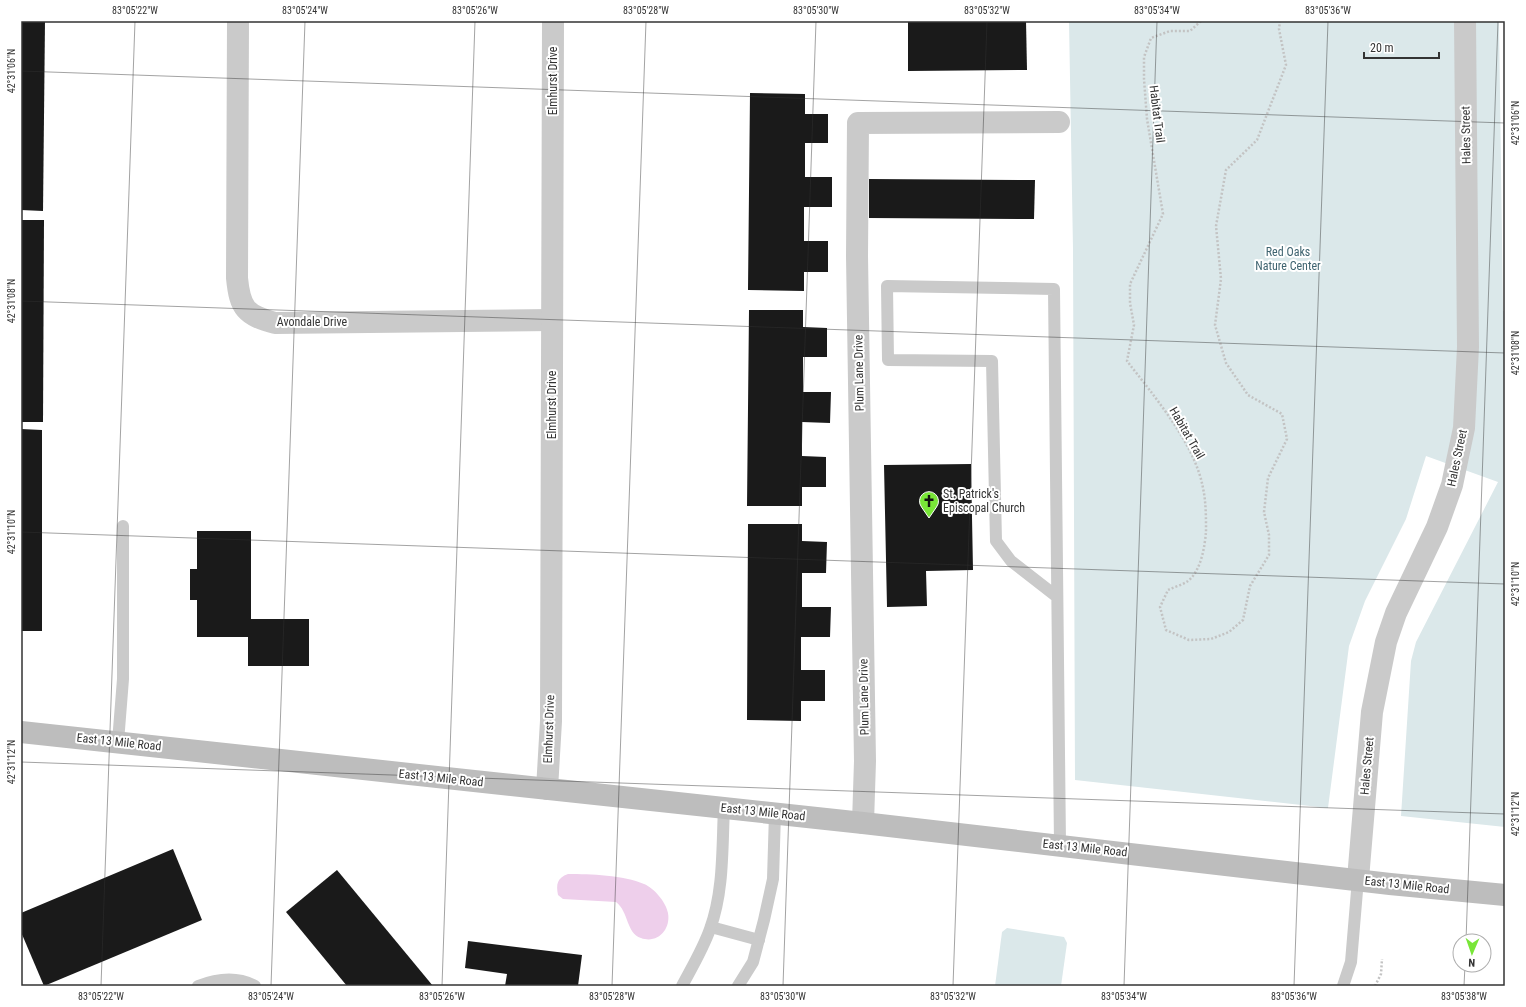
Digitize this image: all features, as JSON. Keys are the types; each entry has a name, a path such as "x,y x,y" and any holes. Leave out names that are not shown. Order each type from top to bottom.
{"main road":[{"name":"East 13 Mile Road","path":"21,732 775,813 1505,896"}],"street":[{"name":"Avondale Drive","path":"238,21 237,278 239,297 247,311 261,319 276,323 552,320"},
{"name":"Elmhurst Drive","path":"547,789 551,721 553,21"},
{"name":"Hales Street","path":"1358,879 1372,712 1386,642 1396,613 1440,520 1452,485 1464,428 1468,347 1465,21"},
{"name":"Plum Lane Drive","path":"863,823 865,761 857,256 858,123 1059,122"}],"lane":[{"path":"1056,596 1011,561 996,541 992,361 888,360 887,286 1054,289 1056,596 1060,845"},
{"path":"118,742 123,679 123,526"},
{"path":"682,986 705,943 711,927 721,872 724,808"},
{"path":"738,986 753,962 773,879 775,813"},
{"path":"1343,986 1351,962 1358,879"},
{"path":"711,927 759,940"},
{"path":"198,986 212,981 229,979 255,986"}],"path":[{"name":"Habitat Trail","path":"1201,21 1190,31 1170,30 1152,38 1144,57 1147,119 1162,214 1130,284 1130,303 1134,325 1127,361 1167,414 1195,462 1203,488 1206,511 1205,543 1200,563 1188,580 1168,590 1160,607 1166,630 1189,640 1211,639 1229,632 1242,620 1250,586 1269,555 1268,535 1264,512 1268,478 1287,439 1282,414 1248,395 1226,363 1215,325 1221,280 1216,226 1226,170 1257,140 1286,65 1279,28 1280,21"},
{"path":"1375,986 1381,974 1382,959"}],"green space":[{"name":"Red Oaks Nature Center","path":"1069,21 1499,21 1503,311 1505,311 1505,827 1401,816 1411,661 1416,642 1498,482 1426,456 1406,519 1365,601 1349,646 1328,808 1075,780 1073,249"},
{"path":"1007,928 1064,937 1067,943 1061,986 995,986 1002,932"}],"shaded area":[{"path":"568,874 617,877 636,881 648,886 659,896 667,909 668,919 665,930 662,934 652,939 641,938 633,932 623,911 616,902 563,899 558,895 557,885 562,877"}],"building":[{"path":"21,21 45,21 43,211 21,210"},
{"path":"908,21 1026,21 1027,70 908,71"},
{"path":"750,93 805,94 805,114 828,114 828,143 805,143 805,177 832,177 832,207 804,207 804,241 828,241 828,272 804,272 804,291 748,290"},
{"path":"869,179 1035,180 1034,219 869,218"},
{"path":"21,220 44,220 43,422 21,422"},
{"path":"749,310 803,310 803,327 827,328 827,357 803,357 803,392 831,392 830,423 802,422 802,456 826,457 826,487 802,487 802,506 747,506"},
{"path":"21,429 42,430 42,631 21,631"},
{"name":"St. Patrick's Episcopal Church","path":"971,464 973,570 926,571 927,606 887,607 884,465"},
{"path":"748,524 802,524 802,541 827,542 826,573 802,573 802,607 831,607 830,637 801,637 801,670 825,670 825,701 801,701 801,721 747,720"},
{"path":"197,531 251,531 251,619 309,619 309,666 248,666 248,637 197,637 197,600 190,600 190,569 197,569"},
{"path":"173,849 202,920 44,986 21,932 21,913"},
{"path":"337,870 433,986 347,986 286,912"},
{"path":"468,941 582,955 578,986 505,986 507,974 465,968"}],"place":[{"name":"St. Patrick's Episcopal Church","path":"929,518"}]}
